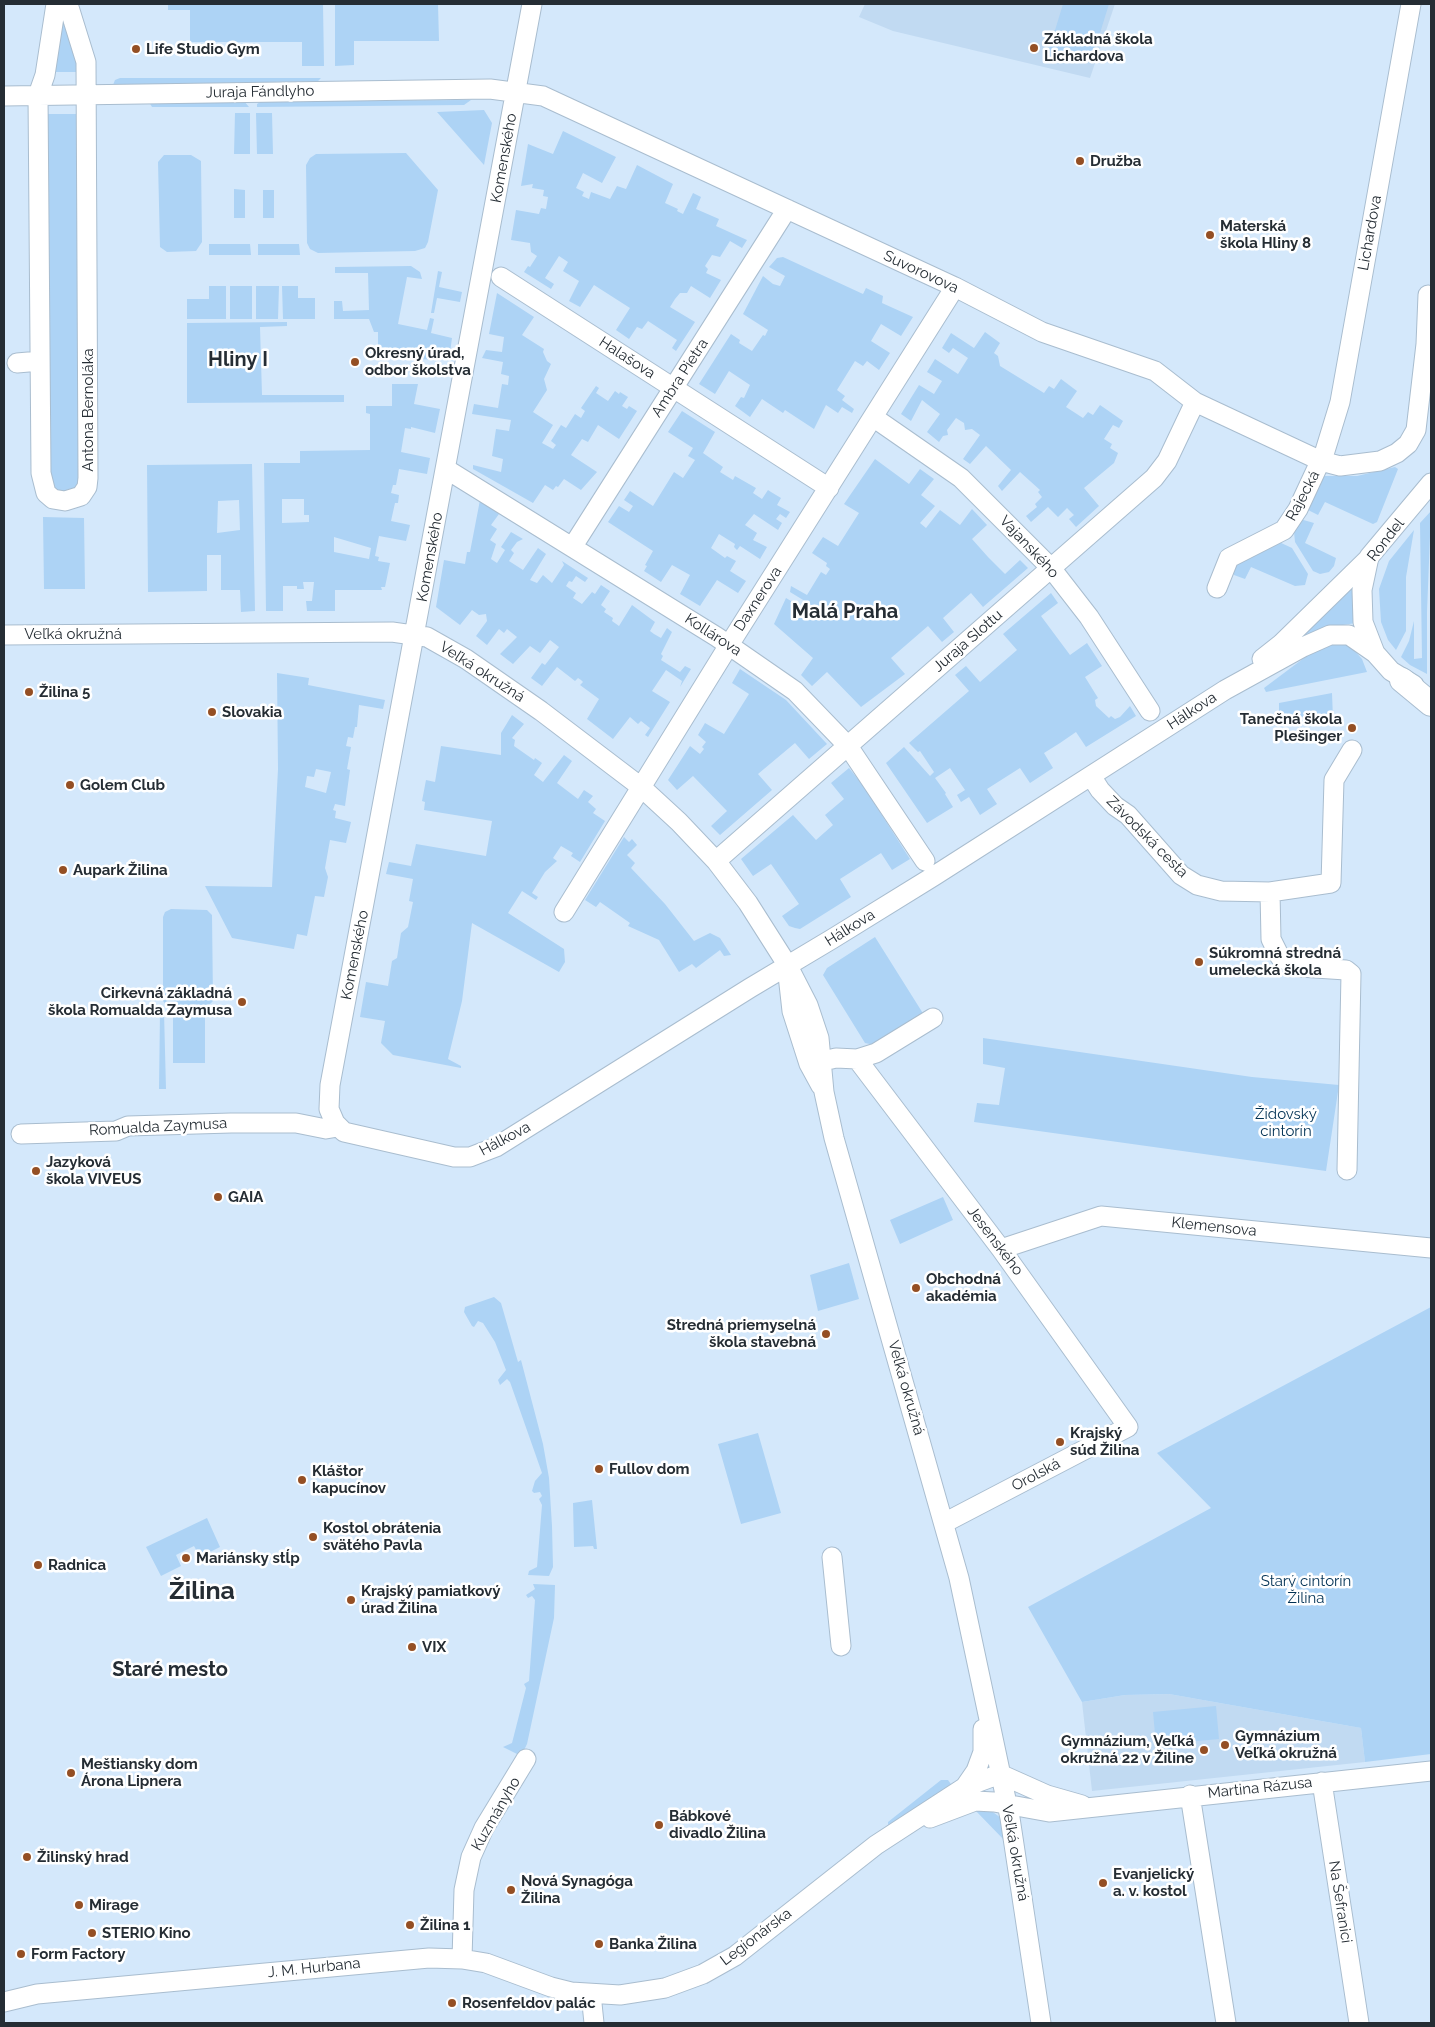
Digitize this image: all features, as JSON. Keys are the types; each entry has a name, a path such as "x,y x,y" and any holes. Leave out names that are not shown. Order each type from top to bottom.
{"main road":[{"path":"1402,680 1431,704"}],"street":[{"name":"Antona Bernoláka","path":"56,4 44,75 38,95 40,361 43,487 53,499 65,501 74,500 84,494 88,478 86,62 68,4"},
{"name":"Komenského","path":"329,1109 332,1076 532,4"},
{"name":"Lichardova","path":"1321,461 1340,402 1411,4"},
{"name":"Juraja Fándlyho","path":"4,96 490,89 516,92"},
{"name":"Suvorovova","path":"516,92 543,96 956,287 1042,332 1155,371 1195,402 1321,461"},
{"name":"Ambra Pietra","path":"573,546 787,209"},
{"name":"Halašova","path":"501,277 829,488"},
{"name":"Daxnerova","path":"564,912 729,645 956,287"},
{"name":"Rajecká","path":"1217,588 1229,558 1284,530 1298,509 1321,461 1340,466 1359,465 1388,457 1408,444 1416,430 1426,344 1428,295"},
{"path":"17,363 40,361"},
{"name":"Juraja Slottu","path":"716,861 1154,478 1167,461 1195,402"},
{"name":"Vajanského","path":"873,417 961,478 1052,568 1089,617 1150,711"},
{"name":"Kollárova","path":"446,469 573,546 729,645 795,691 848,746 925,861"},
{"name":"Rondel","path":"1431,483 1369,557 1364,574 1362,609 1366,632 1375,653 1402,680 1431,691"},
{"name":"Hálkova","path":"1224,690 1281,644 1369,557"},
{"name":"Veľká okružná","path":"4,634 392,632 427,637 466,659 541,711 641,787 679,822 716,861 748,903 788,966 808,1005 819,1038 823,1062 824,1092 834,1138 959,1578 1007,1804 1041,2023"},
{"name":"Hálkova","path":"470,1157 504,1143 1091,776 1224,690 1303,646 1330,635 1349,635 1375,653"},
{"name":"Závodská cesta","path":"1091,776 1100,790 1115,806 1128,815 1180,875 1197,885 1220,891 1270,892 1331,884 1334,780 1352,750"},
{"path":"1270,892 1271,939 1280,957 1300,968 1346,970 1351,974 1348,1170"},
{"name":"Veľká okružná","path":"788,966 792,1011 809,1064 824,1092"},
{"path":"823,1062 836,1058 857,1059 876,1053 933,1018"},
{"name":"Jesenského","path":"857,1059 1002,1250 1128,1427"},
{"path":"329,1109 338,1127"},
{"name":"Romualda Zaymusa","path":"296,1123 329,1109"},
{"name":"Romualda Zaymusa","path":"21,1134 116,1131 128,1126 296,1123 319,1129 338,1127 352,1136 454,1156 470,1157"},
{"name":"Klemensova","path":"1002,1250 1102,1216 1431,1248"},
{"name":"Orolská","path":"944,1523 1128,1427"},
{"path":"832,1557 840,1646"},
{"name":"Veľká okružná","path":"970,1794 983,1752 982,1685"},
{"name":"Kuzmányho","path":"462,1959 464,1890 471,1857 484,1828 526,1759"},
{"name":"Martina Rázusa","path":"1007,1804 1049,1812 1190,1795 1431,1771"},
{"path":"970,1794 1000,1774 1047,1795 1088,1806"},
{"name":"Na Šefranici","path":"1322,1782 1359,2023"},
{"name":"Legionárska","path":"591,1994 642,1993 665,1988 703,1974 735,1956 839,1874 900,1829 970,1794 1007,1804"},
{"path":"1190,1795 1226,2023"},
{"name":"J. M. Hurbana","path":"4,2002 37,1994 428,1958 462,1959 486,1963 551,1987 591,1994"},
{"path":"591,1994 594,2023"}],"shaded area":[{"name":"Základná škola Lichardova","path":"865,4 1115,4 1090,78 893,31 859,17"},
{"name":"Gymnázium Veľká okružná","path":"1169,1694 1361,1728 1365,1762 1092,1791 1082,1702 1125,1695"}],"green space":[{"path":"168,4 323,4 324,66 302,66 302,42 190,42 190,10 168,10"},
{"path":"335,4 438,4 439,41 354,41 354,65 335,66"},
{"path":"1063,4 1109,4 1091,62 1049,50"},
{"path":"65,12 79,72 54,72 59,17"},
{"path":"120,78 321,78 318,81 113,85 115,80"},
{"path":"471,100 464,105 257,107 257,104 262,101"},
{"path":"244,101 249,107 152,107 149,102"},
{"path":"484,110 492,123 484,165 437,112"},
{"path":"235,113 250,113 250,154 234,154"},
{"path":"256,113 272,113 273,154 257,154"},
{"path":"45,114 78,114 80,478 75,488 59,492 49,485"},
{"path":"563,131 616,157 602,183 583,173 576,188 584,192 582,196 589,199 591,192 610,199 617,186 626,189 637,165 673,184 665,203 678,209 677,211 683,214 693,193 701,197 696,209 719,219 716,226 747,240 742,248 730,241 720,257 712,255 705,266 708,269 706,273 721,280 710,298 691,286 687,293 680,293 675,299 670,307 695,322 676,351 672,348 677,340 648,321 642,329 637,327 629,339 616,330 630,308 594,285 580,307 569,301 579,281 563,271 568,262 559,256 545,278 554,284 551,289 524,272 528,266 530,267 537,256 531,252 530,243 511,240 516,210 539,214 541,208 546,209 548,197 543,196 544,190 532,188 533,184 521,186 528,144 553,154"},
{"path":"406,153 438,190 428,242 425,248 415,251 318,253 310,249 307,243 306,165 310,158 316,154"},
{"path":"164,155 191,155 201,161 202,242 196,251 167,252 160,247 158,162"},
{"path":"234,189 245,190 245,218 234,218"},
{"path":"263,190 274,190 274,218 263,218"},
{"path":"209,244 250,244 251,255 209,255"},
{"path":"258,244 299,244 300,255 258,255"},
{"path":"783,257 863,294 866,288 883,296 882,303 913,317 901,336 881,324 871,341 890,353 879,370 867,361 863,366 855,361 837,390 845,396 842,400 854,409 852,413 842,407 838,413 826,405 814,429 785,410 783,413 762,399 750,417 735,406 741,397 744,398 750,385 729,371 715,394 699,384 731,334 740,340 739,343 752,351 763,335 765,336 768,330 743,314 763,276 773,284 780,286 785,276 769,267 777,258"},
{"path":"411,266 420,272 422,279 407,277 398,324 427,330 430,318 434,319 431,333 452,338 449,360 380,358 378,355 378,332 374,332 369,319 334,319 334,301 342,301 343,311 369,310 368,273 335,273 335,267"},
{"path":"438,271 442,272 439,287 462,292 460,302 437,298 434,313 431,313"},
{"path":"209,286 226,286 226,319 187,319 187,299 209,299"},
{"path":"230,286 252,286 252,319 230,319"},
{"path":"256,286 279,286 278,319 256,319"},
{"path":"282,286 298,286 298,298 315,298 315,319 283,319"},
{"path":"497,293 534,317 522,335 544,349 543,352 547,361 551,364 544,379 547,390 533,412 553,425 542,443 553,449 556,445 551,441 561,425 566,428 575,414 581,418 585,411 581,408 596,386 599,388 596,393 608,401 615,391 619,394 620,392 628,397 622,406 627,409 629,406 637,411 619,439 598,425 588,442 582,439 571,455 597,472 581,490 564,479 553,490 545,485 533,503 473,469 473,465 501,472 503,459 492,456 496,429 509,431 511,420 472,414 474,404 498,408 502,384 508,385 509,376 501,374 503,362 482,358 486,350 502,352 504,337 489,334"},
{"path":"287,322 287,326 260,327 262,395 344,395 344,402 187,403 187,323"},
{"path":"985,332 1000,343 994,353 998,356 1000,366 1044,393 1049,386 1054,389 1061,379 1077,391 1066,407 1083,418 1088,412 1093,415 1100,405 1123,421 1119,428 1113,425 1104,439 1112,444 1110,448 1118,453 1114,463 1084,488 1099,506 1076,527 1069,519 1074,515 1067,508 1058,517 1048,507 1031,522 1026,516 1037,507 1035,504 1042,497 1038,492 1040,490 1020,472 1002,491 998,486 1011,470 986,446 970,464 963,459 980,435 972,429 965,430 964,423 956,418 947,430 948,435 943,436 939,442 927,432 940,414 922,400 911,421 901,414 919,385 934,394 942,381 927,372 935,359 958,374 968,358 953,348 949,353 942,348 951,333 974,348"},
{"path":"392,384 418,384 414,404 440,409 435,433 411,427 411,429 405,428 401,452 430,458 427,474 399,469 396,485 393,485 391,493 399,495 391,521 410,525 406,541 379,536 375,556 379,557 378,561 390,563 385,587 381,587 382,590 335,590 335,611 307,611 306,601 312,601 314,582 303,582 304,589 297,589 297,586 283,586 283,611 266,611 264,463 300,463 300,451 370,450 370,414 366,413 366,406 392,406","holes":["282,499 304,499 304,515 309,515 309,522 282,523","334,537 371,548 369,559 334,552"]},
{"path":"682,411 715,432 703,453 723,467 720,472 733,480 735,476 756,488 753,493 762,499 768,490 781,498 777,505 790,512 786,518 780,514 776,519 782,523 778,530 754,514 745,525 757,533 753,540 767,547 760,559 740,546 737,550 734,547 735,544 719,534 711,548 725,558 727,556 736,561 730,571 746,581 738,593 717,580 700,606 680,594 690,575 672,565 661,582 644,571 647,566 645,565 653,551 608,522 619,506 629,512 633,506 624,500 630,491 653,506 674,472 683,478 695,460 688,456 693,448 668,432"},
{"path":"875,459 909,484 920,469 934,479 921,495 935,506 920,523 926,528 940,510 960,525 972,509 987,525 972,539 988,557 1005,574 1020,560 1028,568 983,607 971,593 943,618 954,632 942,642 928,626 891,658 905,674 861,707 827,672 812,686 801,675 813,658 774,624 786,598 809,612 813,606 790,592 791,586 807,595 821,572 826,575 830,569 826,566 827,563 812,553 823,537 838,546 859,513 844,504"},
{"path":"252,464 255,611 241,612 240,590 221,590 221,555 207,555 207,591 148,592 147,465","holes":["239,500 240,530 217,533 218,501"]},
{"path":"1395,467 1398,469 1377,522 1373,524 1325,502 1318,515 1306,509 1324,476 1357,476"},
{"path":"480,500 499,514 491,525 497,529 490,540 496,544 491,559 497,563 505,550 501,547 511,532 523,539 517,542 511,550 514,553 509,561 523,570 538,548 546,554 530,580 537,583 543,575 552,583 564,565 562,561 588,578 585,582 576,576 566,586 576,593 573,598 582,604 592,592 595,594 601,585 610,591 601,605 606,609 604,612 613,618 612,621 619,626 632,605 655,622 650,631 654,634 661,638 667,628 672,632 661,654 663,656 661,660 680,672 685,666 691,669 680,687 682,681 666,670 652,691 670,702 648,737 645,735 650,728 641,721 638,724 630,717 613,739 587,719 599,699 580,685 583,682 581,680 578,678 575,681 557,667 542,686 531,678 542,663 545,665 559,647 550,640 540,653 530,646 513,664 500,654 517,637 507,629 504,633 499,629 487,645 476,636 487,621 486,614 479,615 472,610 460,625 436,607 444,560 465,564 467,552 470,552"},
{"path":"1431,511 1427,612 1427,674 1410,665 1401,657 1409,641 1414,621 1414,659 1422,658 1420,523"},
{"path":"43,517 84,518 85,589 44,589"},
{"path":"1300,519 1314,523 1305,543 1336,558 1334,566 1329,572 1320,574 1313,571 1295,542 1294,532"},
{"path":"1414,530 1406,577 1406,631 1396,650 1388,640 1381,622 1379,589 1389,561"},
{"path":"1279,542 1292,548 1308,574 1305,585 1295,586 1251,567 1245,579 1234,575 1234,566"},
{"path":"1353,581 1356,623 1323,628 1296,642"},
{"path":"1051,593 1058,603 1041,616 1070,655 1087,643 1102,666 1085,677 1098,698 1095,700 1096,706 1109,718 1111,716 1115,719 1120,717 1130,706 1136,716 1086,747 1076,732 1044,753 1053,768 1030,783 1020,768 987,789 997,804 980,815 969,797 961,802 957,795 965,790 950,768 935,778 953,807 927,823 886,763 904,747 930,776 934,772 920,751 918,752 909,743 969,691 955,675 966,666 980,682 1017,650 1003,634"},
{"path":"1329,643 1345,644 1354,650 1362,659 1367,672 1266,692 1264,688 1308,655"},
{"path":"740,669 786,700 827,744 809,759 795,743 758,774 772,790 720,835 711,826 727,811 693,776 677,790 668,780 690,746 700,754 704,749 702,747 706,742 698,735 705,723 724,734 749,694 732,683"},
{"path":"277,673 309,678 308,685 385,700 383,709 359,705 357,727 355,727 353,738 348,737 346,746 351,747 347,769 350,770 345,806 335,804 333,810 336,811 335,818 351,822 346,843 330,840 325,868 328,877 324,897 315,896 307,936 297,934 294,949 232,938 205,886 272,887 278,769","holes":["316,769 331,772 326,793 305,787 307,776 314,777"]},
{"path":"1332,693 1333,719 1279,716 1279,703"},
{"path":"512,715 524,724 512,738 515,740 514,746 534,760 535,758 542,763 534,775 543,782 564,755 572,761 557,783 578,799 584,790 593,796 588,802 596,809 593,813 605,821 580,862 571,856 573,853 561,846 553,858 557,861 545,872 532,893 538,897 536,900 522,891 508,913 564,949 565,962 559,972 472,923 462,1001 448,1059 461,1066 461,1068 393,1055 381,1043 385,1021 360,1017 366,982 388,986 392,961 397,958 401,933 408,927 413,902 409,901 413,879 386,874 389,862 411,866 416,844 486,856 492,821 424,810 425,802 422,801 426,780 435,782 441,746 501,755 501,733"},
{"path":"849,768 862,784 910,859 892,870 881,853 840,879 851,897 800,929 789,926 782,916 799,904 771,864 753,876 741,859 793,815 816,840 833,825 825,815 844,799 831,783"},
{"path":"624,837 629,842 632,839 637,845 627,855 635,863 631,868 665,904 694,941 710,933 720,938 731,955 724,956 720,950 696,968 692,964 679,972 659,940 628,926 630,923 600,902 596,907 585,900"},
{"path":"171,909 207,910 212,915 213,1001 206,1008 170,1009 163,1001 163,917 165,912"},
{"path":"875,937 924,1015 874,1045 865,1043 823,975 827,968"},
{"path":"160,1012 164,1012 166,1089 159,1089"},
{"path":"173,1012 205,1012 205,1063 173,1063"},
{"name":"Židovský cintorín","path":"983,1038 1252,1077 1339,1085 1326,1171 974,1122 977,1103 999,1105 1005,1068 983,1064"},
{"path":"943,1197 953,1220 900,1244 890,1220"},
{"path":"849,1263 859,1299 818,1311 810,1275"},
{"path":"494,1297 501,1303 518,1362 521,1360 543,1444 549,1478 552,1526 553,1567 549,1576 528,1575 529,1571 537,1567 542,1505 539,1499 542,1496 540,1492 534,1493 532,1491 535,1481 542,1473 510,1382 507,1379 500,1385 498,1380 506,1370 495,1342 483,1323 478,1321 474,1327 472,1326 464,1312 465,1307"},
{"name":"Starý cintorín Žilina","path":"1431,1307 1431,1754 1365,1762 1361,1728 1169,1694 1125,1695 1082,1702 1028,1607 1211,1508 1157,1453"},
{"path":"758,1433 781,1513 741,1524 718,1444"},
{"path":"592,1500 597,1549 594,1549 593,1546 574,1547 573,1503"},
{"path":"207,1518 220,1547 200,1557 194,1546 176,1555 181,1566 161,1576 146,1547"},
{"path":"533,1584 555,1585 554,1618 527,1744 521,1756 503,1747 512,1743 526,1688 524,1684 529,1681 535,1600 532,1596 528,1598 526,1595 535,1589"},
{"path":"1216,1706 1219,1739 1156,1745 1153,1712"},
{"path":"941,1780 948,1780 953,1787 888,1825 888,1822"},
{"path":"975,1810 990,1810 1001,1818 1005,1841"}],"place":[{"name":"Základná škola Lichardova","path":"1034,48"},
{"name":"Life Studio Gym","path":"136,49"},
{"name":"Družba","path":"1080,161"},
{"name":"Materská škola Hliny 8","path":"1210,235"},
{"name":"Okresný úrad, odbor školstva","path":"355,362"},
{"name":"Žilina 5","path":"29,692"},
{"name":"Slovakia","path":"212,712"},
{"name":"Tanečná škola Plešinger","path":"1352,728"},
{"name":"Golem Club","path":"70,785"},
{"name":"Aupark Žilina","path":"63,870"},
{"name":"Súkromná stredná umelecká škola","path":"1199,962"},
{"name":"Cirkevná základná škola Romualda Zaymusa","path":"242,1002"},
{"name":"Jazyková škola VIVEUS","path":"36,1171"},
{"name":"GAIA","path":"218,1197"},
{"name":"Obchodná akadémia","path":"916,1288"},
{"name":"Stredná priemyselná škola stavebná","path":"826,1334"},
{"name":"Krajský súd Žilina","path":"1060,1442"},
{"name":"Fullov dom","path":"599,1469"},
{"name":"Kláštor kapucínov","path":"302,1480"},
{"name":"Kostol obrátenia svätého Pavla","path":"313,1537"},
{"name":"Mariánsky stĺp","path":"186,1558"},
{"name":"Radnica","path":"38,1565"},
{"name":"Krajský pamiatkový úrad Žilina","path":"351,1600"},
{"name":"VIX","path":"412,1647"},
{"name":"Gymnázium Veľká okružná","path":"1225,1745"},
{"name":"Gymnázium, Veľká okružná 22 v Žiline","path":"1204,1750"},
{"name":"Meštiansky dom Árona Lipnera","path":"71,1773"},
{"name":"Bábkové divadlo Žilina","path":"659,1825"},
{"name":"Žilinský hrad","path":"27,1857"},
{"name":"Evanjelický a. v. kostol","path":"1103,1883"},
{"name":"Nová Synagóga Žilina","path":"511,1890"},
{"name":"Mirage","path":"79,1905"},
{"name":"Žilina 1","path":"410,1925"},
{"name":"STERIO Kino","path":"92,1933"},
{"name":"Banka Žilina","path":"599,1944"},
{"name":"Form Factory","path":"21,1954"},
{"name":"Rosenfeldov palác","path":"452,2003"}],"district":[{"name":"Hliny I","path":"238,360"},
{"name":"Malá Praha","path":"845,612"},
{"name":"Žilina","path":"202,1591"},
{"name":"Staré mesto","path":"170,1670"}]}
